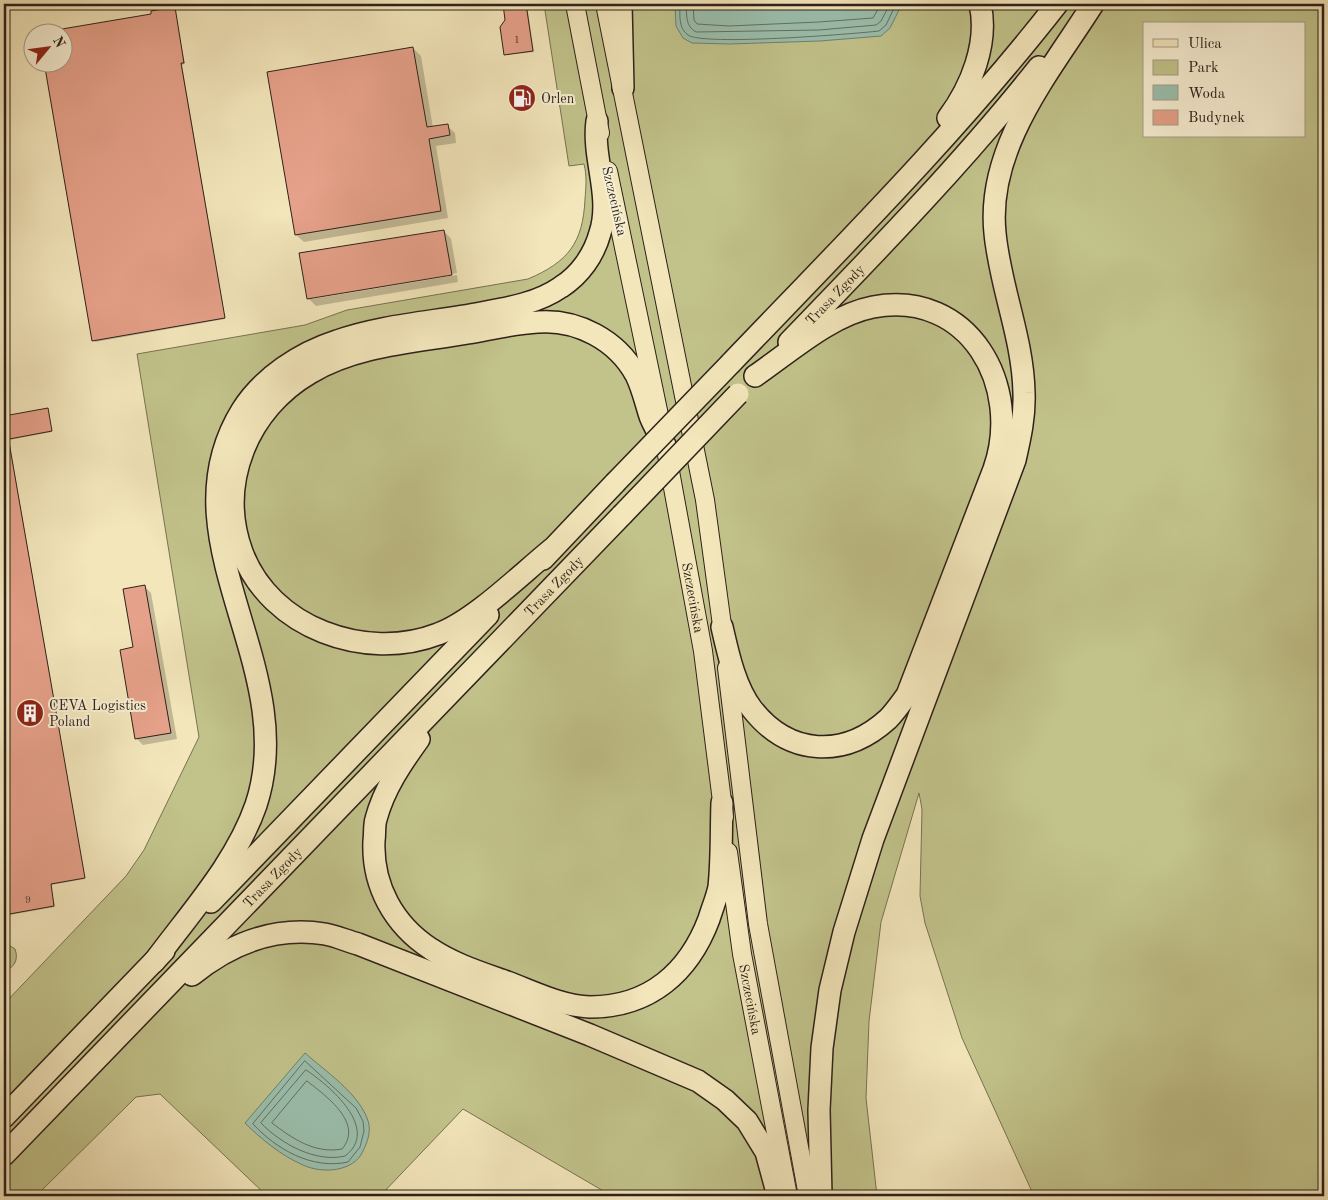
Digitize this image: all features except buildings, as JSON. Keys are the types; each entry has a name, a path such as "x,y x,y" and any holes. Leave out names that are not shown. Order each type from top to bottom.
{"highway":[{"path":"621,4 623,88"},
{"path":"892,195 958,105 968,86 979,54 983,16 980,4"},
{"name":"Trasa Zgody","path":"4,1117 892,195 983,95 1057,4"},
{"path":"821,1196 819,1110 822,1048 830,990 844,932 873,839 1015,460 1024,420 1022,366 995,231 996,194 1003,162 1020,119 1091,4"},
{"name":"Trasa Zgody","path":"4,1155 912,213 988,128 1091,4"},
{"path":"154,962 229,858 256,804 261,778 265,747 264,711 255,662 222,551 216,522 218,470 230,433 253,395 288,364 316,348 368,333 516,306 546,296 569,282 595,249 604,220 603,186 595,140 597,121"},
{"path":"722,627 733,666 751,708 770,728 786,738 816,748 846,744 865,736 889,718 907,695 987,486 1002,436 1003,414 1000,392 993,372 983,354 970,338 954,324 935,314 915,308 884,306 848,315 834,322 755,376"},
{"path":"552,549 464,621 438,634 404,644 370,645 341,639 308,625 284,608 262,586 243,555 237,532 234,508 236,472 248,436 264,411 280,395 312,372 330,363 382,348 538,322 566,323 582,328 615,349 636,375 649,415 665,445"},
{"path":"478,664 418,741 389,784 375,820 374,854 381,890 388,906 405,928 431,950 466,967 562,1003 590,1006 618,1004 655,990 672,978 688,960 701,938 711,913 719,888 722,803"},
{"path":"126,1028 202,967 256,937 287,933 325,934 358,944 590,1035 698,1081 725,1100 747,1121 766,1152 778,1196"}],"main road":[{"name":"Szczecińska","path":"575,4 597,121 620,223 665,445 699,623 742,954 788,1196"},
{"name":"Szczecińska","path":"606,4 705,500 758,924 808,1196"}],"green space":[{"path":"544,4 1324,4 1324,1196 1034,1196 962,1038 925,923 920,896 922,809 919,793 881,922 869,1021 866,1098 877,1196 612,1196 463,1109 380,1196 267,1196 160,1094 136,1097 36,1196 4,1196 4,1004 126,876 144,850 199,737 137,354 305,325 347,310 528,279 554,266 571,249 577,239 584,214 586,177 584,164 569,166"},
{"path":"4,942 15,949 16,960 13,966 4,971"}],"water":[{"path":"675,4 902,4 890,28 881,36 820,41 729,44 692,43 683,38 676,26"},
{"path":"305,1053 356,1099 367,1118 369,1135 363,1151 359,1158 345,1167 319,1170 303,1165 272,1147 245,1123"}],"place":[{"name":"Orlen","path":"522,98"},
{"name":"CEVA Logistics Poland","path":"30,713"}]}
